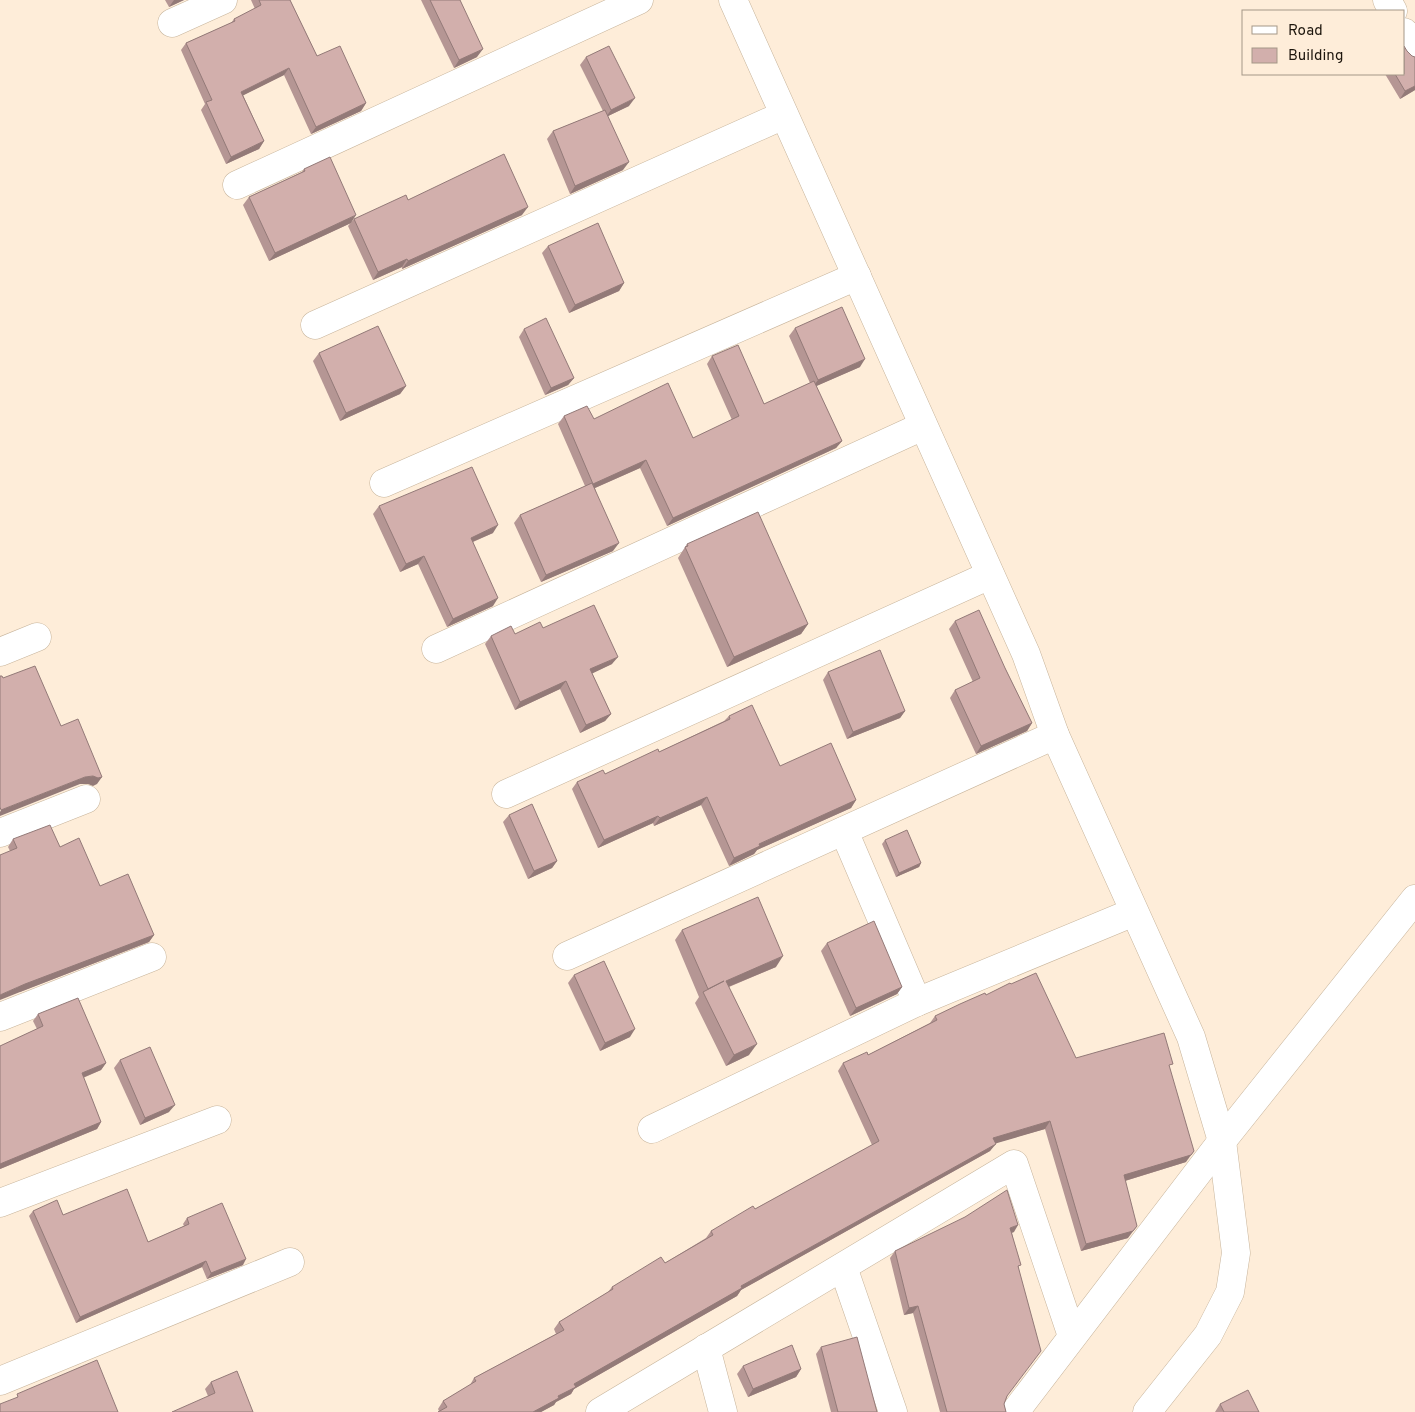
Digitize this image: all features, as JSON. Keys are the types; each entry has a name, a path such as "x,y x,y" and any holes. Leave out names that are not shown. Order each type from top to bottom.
{"street":[{"path":"172,23 223,0"},
{"path":"237,185 639,0"},
{"path":"733,0 1026,654 1054,735 1190,1037 1222,1141 1236,1253 1230,1292 1208,1335 1147,1412"},
{"path":"1405,34 1415,50"},
{"path":"314,325 784,114"},
{"path":"384,483 856,276"},
{"path":"436,649 923,426"},
{"path":"506,794 990,575"},
{"path":"0,652 37,636"},
{"path":"567,956 1054,735"},
{"path":"0,833 86,799"},
{"path":"844,831 917,1002"},
{"path":"1015,1412 1222,1141 1415,899"},
{"path":"652,1129 917,1002 1134,912"},
{"path":"0,1017 152,957"},
{"path":"0,1203 217,1120"},
{"path":"600,1412 1014,1164 1072,1336"},
{"path":"0,1381 290,1262"},
{"path":"843,1266 893,1412"},
{"path":"706,1348 723,1412"}],"building":[{"path":"259,0 290,0 317,56 340,46 366,103 316,127 289,68 241,92 264,141 231,157 206,102 212,100 186,43 235,21 234,19 261,5"},
{"path":"430,0 460,0 483,49 459,60"},
{"path":"609,46 635,98 611,110 586,57"},
{"path":"1405,48 1415,57 1415,86 1405,91 1396,75 1405,75"},
{"path":"605,110 629,162 575,186 553,131"},
{"path":"504,154 528,207 408,261 407,259 378,272 354,219 406,195 408,200"},
{"path":"330,157 356,215 275,253 249,197"},
{"path":"598,223 624,283 575,305 548,246"},
{"path":"842,307 865,359 818,380 795,328"},
{"path":"546,318 574,378 551,388 524,329"},
{"path":"378,326 406,386 346,413 319,353"},
{"path":"738,345 764,404 814,381 842,441 673,518 646,460 593,484 564,416 587,406 594,419 668,383 693,438 739,416 712,356"},
{"path":"472,467 498,525 471,538 498,598 453,619 424,556 406,564 379,506"},
{"path":"592,483 619,543 546,575 520,515"},
{"path":"758,512 808,624 734,657 685,547 688,546 687,544"},
{"path":"594,605 618,657 590,669 611,714 586,725 566,681 520,702 491,636 511,626 515,634 540,622 543,628"},
{"path":"979,610 1032,723 981,746 955,690 980,678 955,621"},
{"path":"880,650 905,711 853,732 828,672"},
{"path":"35,666 61,726 78,719 102,777 85,777 1,810 0,676 3,678"},
{"path":"752,705 780,766 831,743 856,800 759,844 760,846 734,858 707,797 604,840 577,782 603,770 605,774 658,749 659,752 730,719 729,716"},
{"path":"532,804 557,861 534,871 509,815"},
{"path":"50,825 60,847 79,838 100,886 128,874 154,935 0,995 0,855 17,848 13,839"},
{"path":"907,830 921,863 899,873 885,840"},
{"path":"758,897 783,956 726,981 757,1044 734,1055 703,992 724,981 708,989 682,930"},
{"path":"874,921 902,987 856,1008 827,943"},
{"path":"604,961 635,1029 605,1043 574,975"},
{"path":"1036,973 1076,1058 1164,1033 1173,1064 1169,1065 1194,1151 1191,1155 1124,1175 1137,1226 1133,1231 1086,1244 1050,1121 993,1138 996,1144 741,1286 742,1288 574,1384 576,1387 533,1412 438,1412 447,1407 443,1401 476,1381 474,1378 564,1330 559,1322 613,1289 612,1287 661,1257 665,1263 713,1235 711,1231 753,1206 755,1209 879,1141 843,1063 867,1052 868,1055 937,1020 935,1016 960,1004"},
{"path":"78,998 106,1063 82,1073 101,1122 0,1164 0,1046 43,1026 38,1014"},
{"path":"150,1047 175,1105 145,1118 120,1060"},
{"path":"127,1189 148,1242 189,1224 187,1218 222,1203 246,1259 211,1273 206,1261 80,1317 33,1211 57,1200 63,1215"},
{"path":"1007,1190 1018,1225 1010,1228 1021,1265 1018,1266 1041,1351 1007,1396 1004,1404 1006,1412 947,1412 918,1306 909,1308 895,1251 965,1217"},
{"path":"857,1337 877,1412 838,1412 821,1347"},
{"path":"792,1345 801,1369 753,1389 743,1366"},
{"path":"97,1360 118,1412 0,1412 0,1404 18,1397 17,1394"},
{"path":"237,1371 253,1412 172,1412 215,1393 211,1382"},
{"path":"1248,1390 1259,1412 1224,1412 1220,1404"}]}
